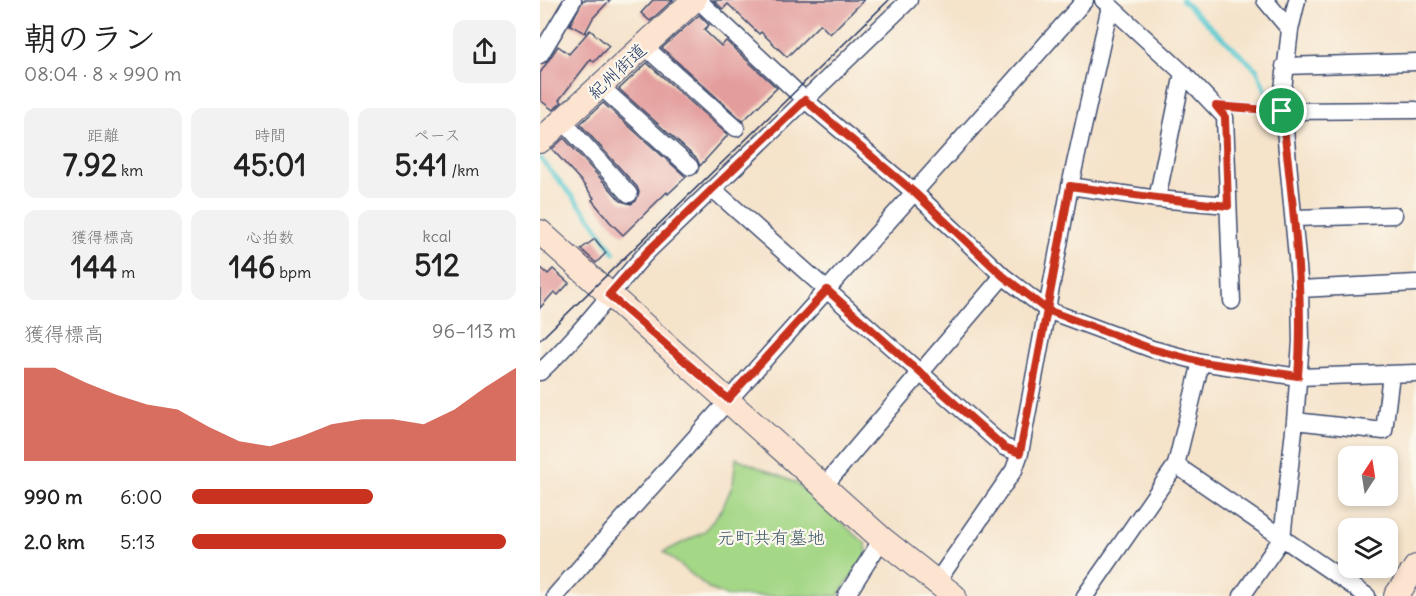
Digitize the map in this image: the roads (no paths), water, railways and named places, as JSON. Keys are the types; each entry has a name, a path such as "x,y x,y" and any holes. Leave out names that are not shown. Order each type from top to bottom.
{"street":[{"path":"540,55 573,0"},
{"path":"696,0 805,100 915,193 1003,276 1047,310 1152,349 1201,362 1298,376 1416,374"},
{"name":"紀州街道","path":"540,141 696,0"},
{"path":"540,372 593,316 647,252 909,0"},
{"path":"555,596 1085,0"},
{"path":"1265,0 1290,30"},
{"path":"1242,596 1282,538 1295,421 1301,342 1300,289 1282,105 1284,66 1297,0"},
{"path":"1107,3 1183,73 1225,117 1232,301"},
{"path":"540,232 882,539 945,589 1014,470 1020,453 1107,3"},
{"path":"644,46 736,128"},
{"path":"1284,66 1416,62"},
{"path":"1157,198 1183,73"},
{"path":"600,86 690,167"},
{"path":"1282,105 1416,110"},
{"path":"563,121 629,194"},
{"path":"1070,186 1228,206"},
{"path":"714,190 1004,447 1020,453"},
{"path":"1294,218 1394,215"},
{"path":"824,486 1003,276"},
{"path":"1300,289 1416,283"},
{"path":"1085,596 1176,465 1201,362"},
{"path":"1295,421 1384,430 1391,374"},
{"path":"1176,465 1367,596"},
{"path":"846,596 882,539"},
{"path":"1396,596 1416,567"}],"lane":[{"path":"1216,106 1282,105"}],"waterway":[{"path":"1182,0 1257,70 1270,101 1278,104"},
{"path":"540,158 593,221 614,253"}],"tram line":[{"path":"540,340 889,0"}],"park label":[{"name":"元町共有墓地","path":"771,537"}]}
